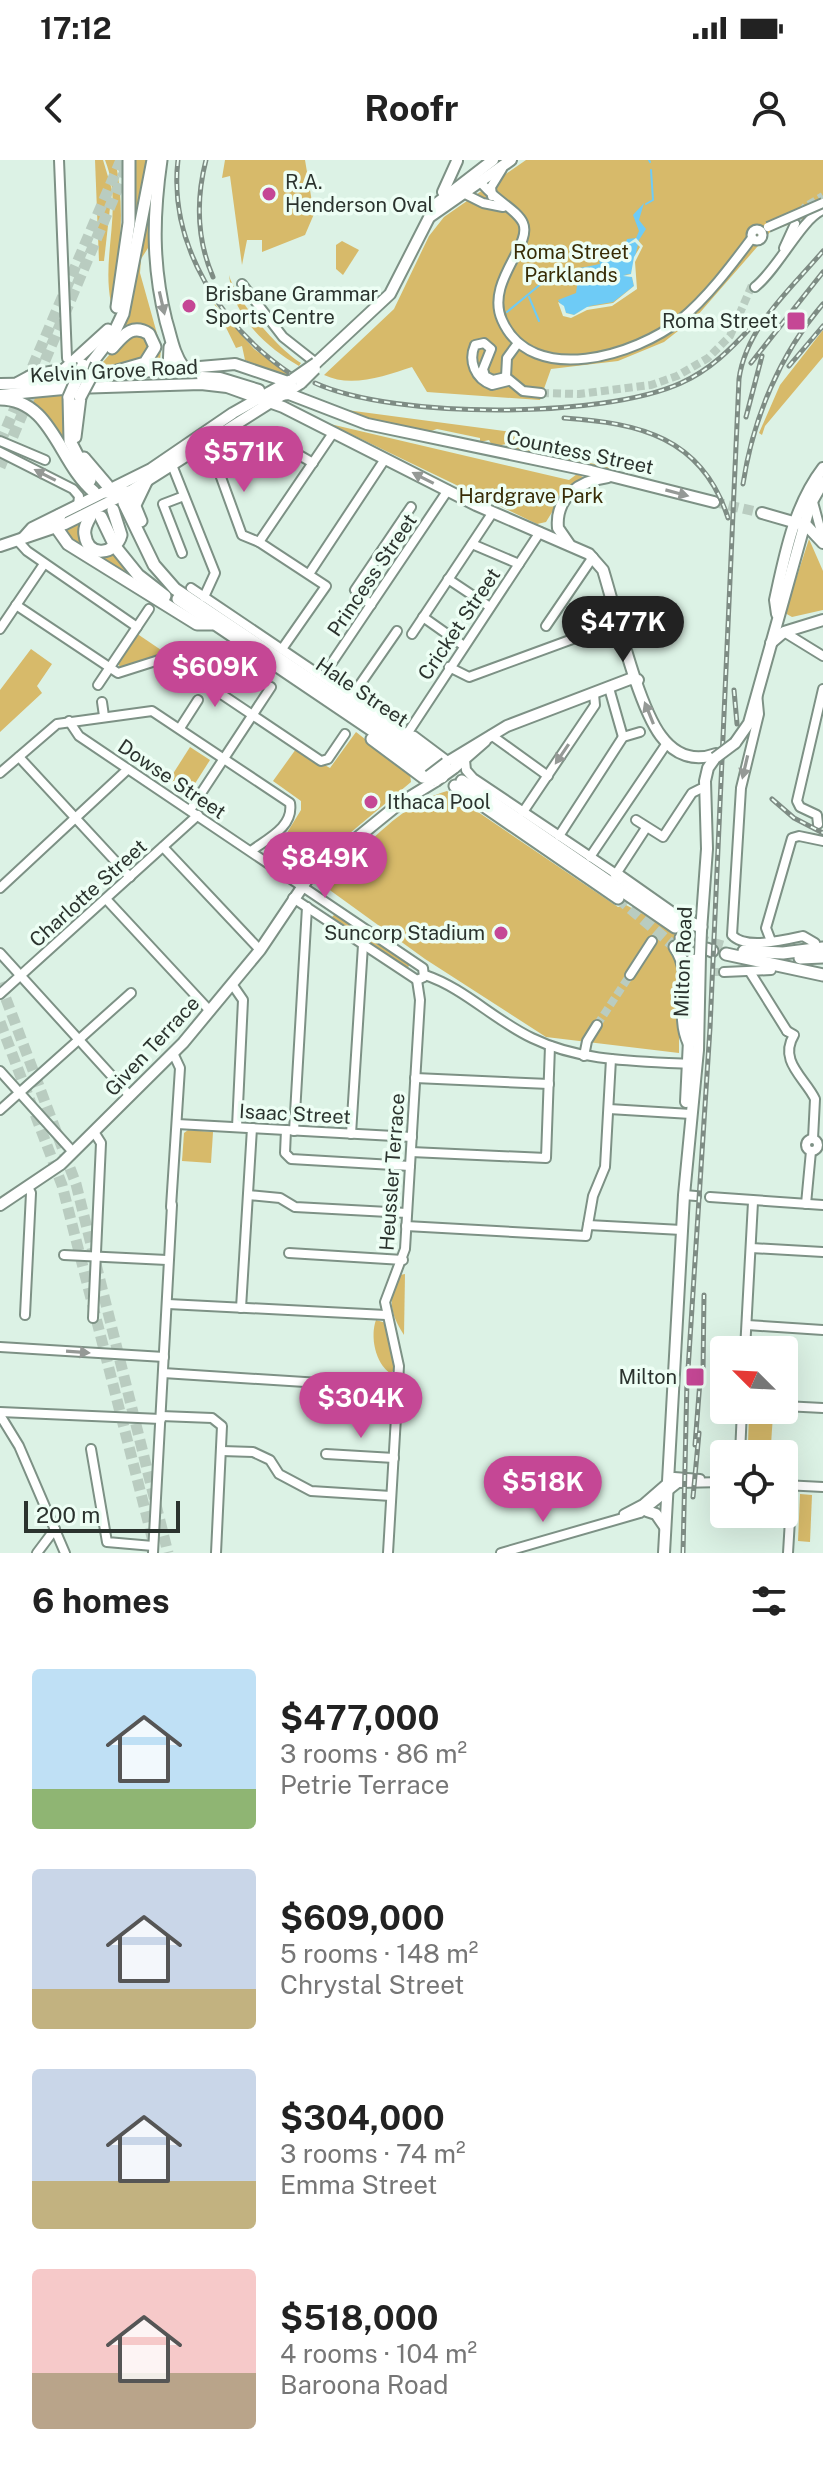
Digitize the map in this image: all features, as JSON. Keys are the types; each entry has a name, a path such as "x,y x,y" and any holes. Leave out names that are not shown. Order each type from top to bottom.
{"highway":[{"path":"97,490 77,461 67,425 75,397 118,303 129,223 124,208 126,160"},
{"path":"90,365 109,342 123,314 153,160"},
{"path":"161,160 153,249 170,335 183,367"},
{"path":"90,365 130,331 140,329 149,334 155,347 148,362 107,374"},
{"path":"18,383 31,376 64,370 108,330"},
{"path":"169,378 170,335"},
{"path":"0,397 25,404 48,428 69,465 97,490 124,503 159,562 199,604"},
{"path":"75,397 75,437 97,490"},
{"path":"146,482 124,503 121,535 114,548 104,552 94,549 85,539 85,527 97,514 116,547 144,581 199,604"},
{"name":"Hale Street","path":"124,503 154,576 390,732 438,772"},
{"path":"60,515 56,527 64,541 197,624 212,624"},
{"name":"Hale Street","path":"199,604 212,624 351,716 353,724 438,772"},
{"path":"251,639 276,647"},
{"path":"390,732 407,734 438,772"},
{"path":"618,898 458,784 573,855 695,939"},
{"path":"573,855 620,878 695,939"},
{"path":"689,1043 681,1020 685,966 695,939"},
{"path":"820,944 770,943 726,951 823,975"},
{"path":"755,960 823,957"},
{"path":"771,970 799,971"}],"main road":[{"path":"20,538 32,528 78,506 97,490 160,464 260,395 297,382 390,294 456,160 475,176"},
{"path":"466,160 475,176"},
{"path":"436,204 493,160"},
{"path":"427,220 463,193 475,176 508,162"},
{"name":"Kelvin Grove Road","path":"0,397 169,378 183,367 248,366 278,381 297,382"},
{"path":"183,367 197,377"},
{"name":"Kelvin Grove Road","path":"49,382 107,374 169,378 260,395"},
{"name":"Kelvin Grove Road","path":"0,384 220,378 493,512 593,557"},
{"path":"146,482 252,415 288,398 297,382"},
{"path":"297,382 312,403"},
{"name":"Countess Street","path":"260,395 312,403 367,424 614,477 714,502"},
{"name":"Countess Street","path":"288,398 352,427 438,440"},
{"path":"252,415 279,413 301,417"},
{"path":"593,557 602,568 654,726 667,743 685,756 716,756 746,731 801,525 806,493 823,468"},
{"path":"572,547 558,528 562,504 579,486 614,477"},
{"path":"801,525 823,482"},
{"path":"0,546 124,503"},
{"path":"762,513 801,525 823,541"},
{"path":"778,616 792,623 822,620"},
{"path":"767,653 774,639 784,632 822,620"},
{"path":"438,772 512,724 631,679 638,680"},
{"path":"438,772 465,760 489,737"},
{"name":"Milton Road","path":"664,1553 684,1195 681,1184 700,976 695,939 707,838 705,781 708,768 716,756"},
{"name":"Milton Road","path":"692,1064 689,1043 700,793 698,758"},
{"name":"Given Terrace","path":"0,1205 73,1152 173,1053 260,950 302,885 438,772"},
{"path":"647,1511 656,1514 665,1527"}],"street":[{"path":"59,160 67,358"},
{"path":"495,200 491,187 508,162"},
{"path":"475,176 495,200 520,218 524,227 524,237 506,270 498,301 502,320 518,343 545,356 576,358 611,354 649,340 694,308 752,238 753,231 823,203"},
{"path":"463,193 483,203 504,207"},
{"path":"795,224 787,244 754,286 791,248 811,217 823,210"},
{"path":"242,284 293,343 321,362"},
{"path":"507,379 492,385 478,377 472,362 475,345 484,343 491,349 483,369 485,376 493,380 507,379 523,391 541,393"},
{"path":"507,379 507,358 518,343"},
{"path":"259,542 333,433"},
{"path":"0,441 45,460"},
{"path":"239,462 257,449 280,444 313,463"},
{"path":"0,452 74,490 79,496 78,506"},
{"path":"214,458 241,533 326,586 276,647"},
{"path":"309,574 385,459"},
{"path":"172,465 215,573 199,604"},
{"name":"Princess Street","path":"323,676 448,490"},
{"path":"182,553 163,504 184,496"},
{"path":"813,497 822,524 823,541"},
{"path":"371,605 355,590 411,507"},
{"path":"412,634 493,512"},
{"path":"801,525 822,524"},
{"name":"Cricket Street","path":"407,734 540,532"},
{"path":"20,538 44,564 137,627"},
{"path":"472,544 519,564"},
{"path":"546,626 593,557"},
{"path":"0,629 44,564"},
{"path":"448,579 490,607"},
{"name":"Hale Street","path":"191,588 199,604 323,676 407,734"},
{"path":"16,605 121,674 166,659 324,762 345,734"},
{"path":"98,685 149,609"},
{"path":"423,617 464,646"},
{"path":"449,667 469,677 619,622"},
{"path":"806,625 802,634 807,645"},
{"path":"352,696 397,631"},
{"path":"784,632 823,656"},
{"path":"208,685 228,657"},
{"name":"Charlotte Street","path":"0,994 163,847 194,813 271,687"},
{"path":"609,688 623,737"},
{"path":"770,943 783,863 796,835 818,834 818,817 800,807 797,799 823,689"},
{"path":"757,692 759,714 741,788 731,931 735,940 770,943 806,936 820,944"},
{"path":"523,812 595,705 594,694"},
{"path":"180,728 198,700"},
{"path":"102,702 104,716"},
{"path":"0,773 51,727 69,721 149,710 291,805 288,817 274,837 251,851"},
{"name":"Dowse Street","path":"69,721 76,734 419,966 412,968 418,976"},
{"path":"559,836 623,737 640,732"},
{"path":"489,737 548,776"},
{"path":"590,857 667,743"},
{"path":"19,757 130,877"},
{"path":"465,760 471,777 620,878 646,828"},
{"path":"0,888 128,769"},
{"path":"636,820 663,837 682,810 700,793"},
{"path":"163,847 260,950"},
{"path":"293,898 363,945 550,1046 584,1056 692,1064"},
{"path":"106,899 210,1011"},
{"path":"318,915 326,910 328,902"},
{"path":"307,907 290,1131 285,1153 291,1159 410,1166"},
{"path":"329,922 330,913 338,909"},
{"path":"630,975 652,941"},
{"path":"351,1134 363,945"},
{"path":"0,953 130,1096"},
{"path":"724,972 771,970"},
{"path":"767,999 764,984 771,970"},
{"path":"700,976 712,972"},
{"path":"750,972 787,1031 794,1033 791,1040 793,1069 815,1099 813,1139 818,1145 811,1151 806,1204"},
{"name":"Heussler Terrace","path":"388,1553 398,1351 386,1315 386,1293 403,1260 420,1000 418,976"},
{"path":"232,984 243,1000 237,1127"},
{"path":"0,1110 131,993"},
{"path":"584,1056 597,1025"},
{"path":"411,1152 546,1158 550,1046"},
{"path":"164,1352 180,1065 173,1053"},
{"path":"406,1226 586,1236 593,1196 605,1167 611,1059"},
{"path":"0,1071 73,1152"},
{"path":"415,1078 549,1084"},
{"path":"609,1109 688,1114"},
{"name":"Isaac Street","path":"177,1124 412,1137"},
{"path":"241,1308 252,1128"},
{"path":"93,1318 101,1143 94,1132"},
{"path":"25,1315 31,1193 28,1187"},
{"path":"248,1195 280,1198 295,1207 407,1213"},
{"path":"684,1195 696,1196"},
{"path":"710,1197 823,1205"},
{"path":"746,1336 753,1202"},
{"path":"91,1449 107,1542 153,1549 172,1205"},
{"path":"588,1225 682,1230"},
{"path":"751,1248 823,1252"},
{"path":"289,1253 403,1260"},
{"path":"64,1255 167,1260"},
{"path":"168,1304 386,1315"},
{"path":"747,1325 823,1330"},
{"path":"0,1347 164,1352"},
{"path":"163,1373 383,1387 398,1379"},
{"path":"798,1407 823,1408"},
{"path":"0,1413 212,1418 220,1422 222,1451 216,1553"},
{"path":"0,1413 19,1446 65,1553"},
{"path":"222,1451 253,1452 270,1460 279,1474 311,1491 391,1496"},
{"path":"326,1454 394,1458"},
{"path":"616,1519 681,1476 710,1481"},
{"path":"504,1553 647,1511 667,1486"},
{"path":"798,1486 823,1487"},
{"path":"788,1528 788,1553"},
{"path":"37,1553 55,1529"}],"green space":[{"path":"95,160 103,160 112,190 104,261 99,261"},
{"path":"105,160 115,160 121,214 111,303 109,267 113,196"},
{"path":"136,160 149,160 132,236"},
{"name":"R.A. Henderson Oval","path":"225,160 305,160 314,214 305,235 262,252 262,240 247,240 242,265 230,176 222,178"},
{"name":"Roma Street Parklands","path":"526,160 823,160 823,208 812,216 771,231 697,316 664,342 618,361 551,369 540,400 427,392 412,367 357,381 324,375 394,309 429,236 444,217"},
{"path":"155,174 148,248 141,259 140,273 161,348 160,360 151,363 158,344 123,326"},
{"path":"342,241 359,250 343,275 336,269 336,245"},
{"path":"229,275 259,323 301,363 299,366 274,349 253,329 237,304"},
{"path":"214,303 254,349 290,375 280,376 245,360 242,346 236,348"},
{"path":"823,330 823,357 765,426 762,435 759,433 780,385"},
{"path":"136,332 151,341 146,358 95,371 126,336"},
{"path":"64,393 66,446 49,422 18,398"},
{"path":"339,409 511,432 520,436 528,448 611,468 584,462 579,466 562,461 562,457 508,450 506,444 493,447 489,440 480,442 480,438 437,429 425,433 382,426"},
{"name":"Hardgrave Park","path":"330,424 569,480 577,474 585,478 565,491 546,522 537,524"},
{"path":"87,518 84,543 115,551 146,588 69,542 63,529"},
{"path":"809,539 823,571 823,610 792,617 785,613"},
{"path":"136,633 164,652 120,669 118,661"},
{"path":"31,649 52,664 37,686 42,693 0,732 0,690"},
{"path":"356,732 410,774 411,782 313,864 285,836 301,810 301,801 273,781 296,749 330,768"},
{"path":"190,747 210,760 189,793 169,780"},
{"path":"447,791 618,907 626,905 656,921 621,894 689,927 674,949 679,956 679,1053 546,1037 425,959 320,883 402,814"},
{"path":"338,911 411,962 406,971 331,918"},
{"path":"188,1130 213,1132 211,1163 182,1161 184,1133"},
{"path":"405,1274 404,1335 393,1313 392,1298 400,1275"},
{"path":"376,1320 386,1323 395,1346 395,1370 390,1373 375,1349"},
{"path":"749,1424 772,1424 771,1440 748,1440"},
{"path":"800,1494 812,1495 810,1542 798,1541"}],"water":[{"path":"644,203 639,220 646,229 639,240 631,274 624,275 632,277 634,286 613,302 590,306 574,315 566,313 558,300 576,293 578,279 547,285 541,279 600,264 599,261 621,258 627,239 636,238 639,231 633,215"}],"pier":[{"path":"636,238 643,246 635,262 637,289 612,306 587,310 571,318 563,316 558,302 564,306 566,313 574,315 587,307 613,303 634,286 632,277 623,276 631,274 634,257 640,247 635,242 623,247"}],"waterway":[{"path":"646,204 653,200 651,170"},
{"path":"507,312 542,283"},
{"path":"529,297 539,321"}],"tunnel":[{"path":"0,443 121,160"},
{"path":"0,467 128,164"},
{"path":"795,224 805,207 823,196"},
{"path":"541,393 579,394 651,385 677,376 708,358 730,336 752,285"},
{"path":"272,395 289,401"},
{"path":"714,502 762,513"},
{"path":"618,898 675,947"},
{"path":"690,935 707,942"},
{"path":"712,943 726,947"},
{"path":"712,972 724,972"},
{"path":"597,1025 630,975"},
{"path":"0,983 76,1184 168,1553"},
{"path":"0,1022 62,1185 153,1541"}],"railway":[{"path":"178,160 177,192 182,223 191,253 205,282 243,333 291,374"},
{"path":"206,160 200,219 204,249 213,277"},
{"path":"688,1370 710,1028 739,379 743,360 760,326 823,251"},
{"path":"751,363 823,272"},
{"path":"743,484 754,435 771,388 794,344 823,304"},
{"path":"315,383 350,395 445,408 498,410 602,403 646,395 692,378 720,358 752,326"},
{"path":"789,366 823,326"},
{"path":"746,417 762,356"},
{"path":"564,418 642,430 684,452 702,469 717,491 728,518"},
{"path":"734,690 737,724"},
{"path":"772,799 794,818 823,833"},
{"path":"703,1371 704,1295"},
{"path":"683,1553 687,1380"},
{"path":"695,1445 700,1381"},
{"path":"693,1497 699,1433"}],"place":[{"name":"R.A. Henderson Oval","path":"269,194"},
{"name":"Brisbane Grammar Sports Centre","path":"189,306"},
{"name":"Roma Street","path":"796,321"},
{"name":"Ithaca Pool","path":"371,802"},
{"name":"Suncorp Stadium","path":"501,933"},
{"name":"Milton","path":"695,1377"}]}
